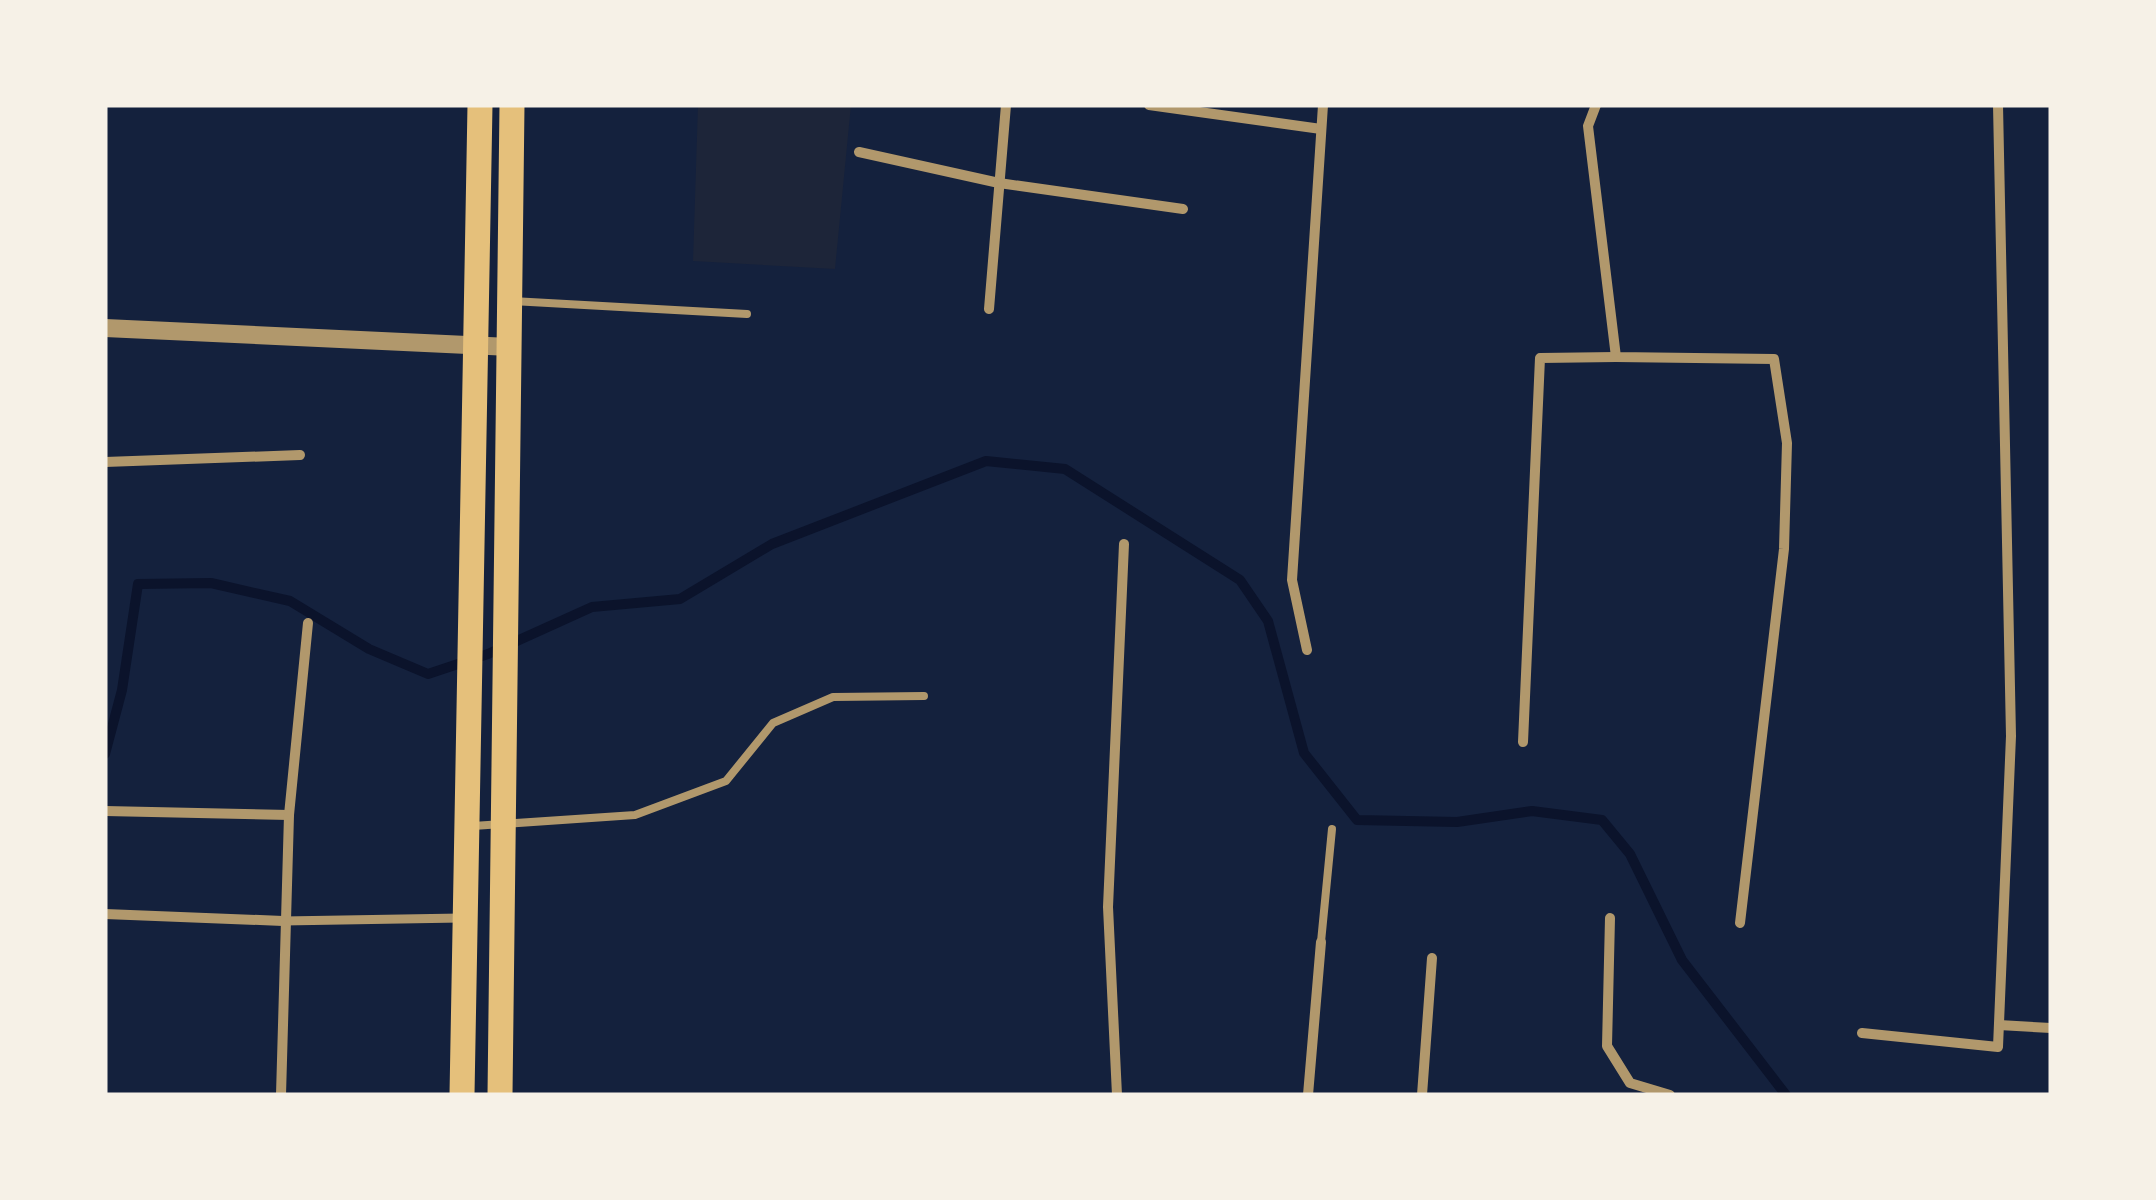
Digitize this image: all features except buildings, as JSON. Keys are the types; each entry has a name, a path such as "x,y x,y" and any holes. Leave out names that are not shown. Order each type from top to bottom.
{"main road":[{"path":"462,1095 462,918 473,605 480,105"},
{"path":"500,1095 512,105"},
{"path":"460,1038 499,1036"}],"street":[{"path":"989,309 1006,105"},
{"path":"1149,105 1184,106 1321,129"},
{"path":"1307,650 1292,580 1323,105"},
{"path":"1596,105 1588,126 1616,357"},
{"path":"1862,1033 1998,1047 2011,736 1998,105"},
{"path":"859,152 998,183 1183,209"},
{"path":"105,328 511,346"},
{"path":"1523,742 1540,358 1774,359 1787,443 1784,549 1740,923"},
{"path":"105,462 300,455"},
{"path":"1117,1095 1108,907 1124,544"},
{"path":"281,1095 289,815 308,623"},
{"path":"105,811 289,815"},
{"path":"105,914 284,920 462,918"},
{"path":"1610,918 1607,1046 1630,1082 1670,1095"},
{"path":"1308,1095 1322,942"},
{"path":"1422,1095 1432,958"},
{"path":"1999,1024 2051,1028"}],"lane":[{"path":"508,300 747,314"},
{"path":"464,826 635,816 726,781 772,723 833,697 924,696"},
{"path":"1322,942 1332,829"}],"shaded area":[{"path":"698,105 851,105 835,269 693,261"}],"waterway":[{"path":"105,754 122,690 138,584 211,583 290,601 369,649 428,674 488,654 592,607 680,599 772,544 986,461 1065,469 1240,580 1268,621 1304,753 1357,820 1457,822 1532,811 1602,820 1630,854 1682,960 1786,1095"}]}
